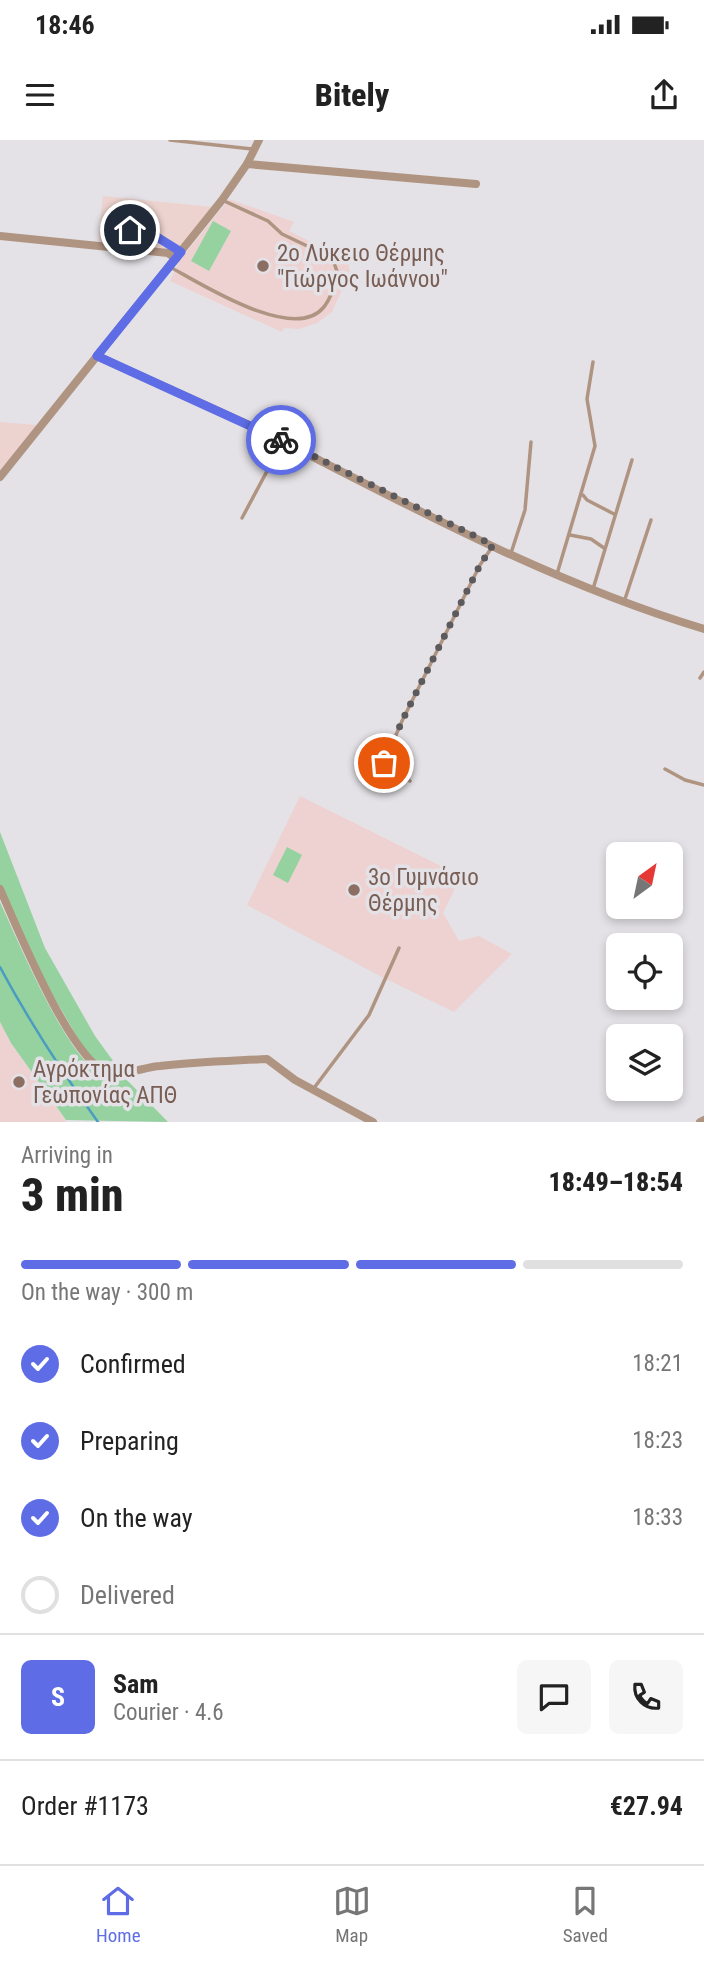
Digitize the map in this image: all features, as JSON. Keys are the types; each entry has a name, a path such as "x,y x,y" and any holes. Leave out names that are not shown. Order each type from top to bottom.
{"street":[{"path":"0,477 222,200 247,164 259,140"},
{"path":"247,164 476,184"},
{"path":"0,236 178,255"},
{"path":"97,356 283,441 557,574 624,601 704,628"},
{"path":"0,889 42,980 70,1031 81,1050 99,1068 115,1073 170,1065 267,1059 276,1068 312,1090 373,1122"}],"lane":[{"path":"170,140 254,150"},
{"path":"170,267 263,313 299,319 312,317 323,309 338,274 331,258 282,234 268,221 222,200"},
{"path":"130,230 157,237 178,255"},
{"path":"557,574 583,493 596,440 587,399 593,362"},
{"path":"243,518 283,441"},
{"path":"511,553 525,510 531,442"},
{"path":"593,589 632,460"},
{"path":"583,493 587,500 615,514"},
{"path":"624,601 650,520"},
{"path":"570,535 591,539 604,548"},
{"path":"384,763 402,721 493,545"},
{"path":"700,678 704,672"},
{"path":"361,773 369,764 384,763 410,780"},
{"path":"665,769 685,780 704,785"},
{"path":"312,1090 369,1016 398,948"}],"shaded area":[{"path":"103,196 213,207 176,252 98,244"},
{"name":"2ο Λύκειο Θέρμης \"Γιώργος Ιωάννου\"","path":"229,199 294,222 289,231 348,260 350,272 332,312 317,323 299,329 284,328 282,332 170,281 180,260"},
{"path":"0,422 37,425 0,472"},
{"name":"3ο Γυμνάσιο Θέρμης","path":"300,796 461,876 443,913 459,941 479,936 512,954 454,1012 247,905"},
{"name":"Αγρόκτημα Γεωπονίας ΑΠΘ","path":"0,1022 11,1043 67,1122 0,1122"}],"green space":[{"path":"213,221 231,231 209,271 191,261"},
{"path":"0,832 45,948 95,1036 119,1069 113,1070 99,1065 83,1047 44,980 0,885"},
{"path":"287,847 302,855 288,883 273,875"},
{"path":"0,902 42,992 83,1059 102,1074 122,1075 168,1122 66,1120 11,1043 0,1022"}],"waterway":[{"path":"0,967 46,1046 98,1122"}],"way so far":[{"path":"281,440 493,545 480,565 402,721 384,763"}],"place":[{"name":"2ο Λύκειο Θέρμης \"Γιώργος Ιωάννου\"","path":"263,266"},
{"name":"3ο Γυμνάσιο Θέρμης","path":"354,890"},
{"name":"Αγρόκτημα Γεωπονίας ΑΠΘ","path":"19,1082"}],"route":[{"path":"130,230 157,237 181,252 97,356 281,440"}]}
